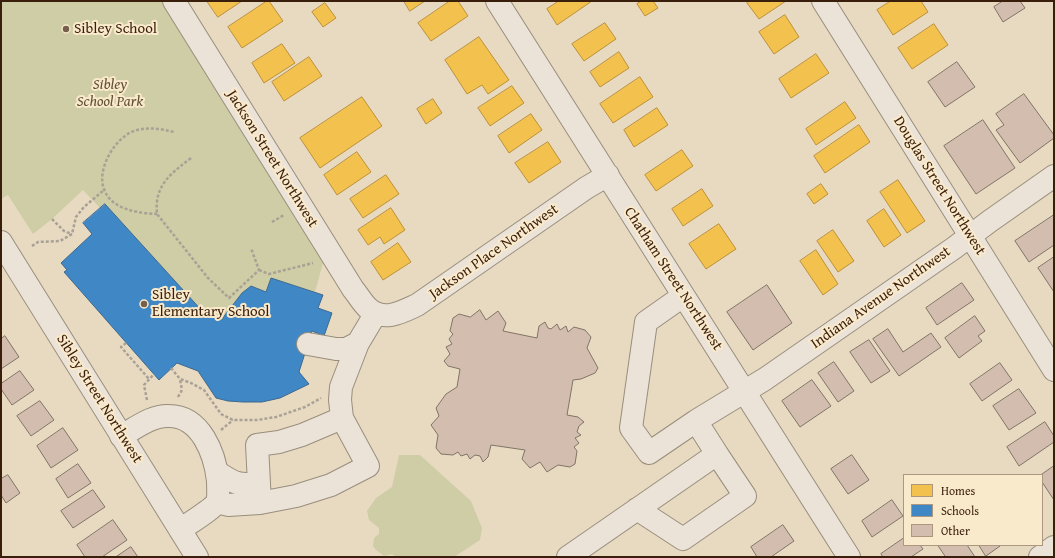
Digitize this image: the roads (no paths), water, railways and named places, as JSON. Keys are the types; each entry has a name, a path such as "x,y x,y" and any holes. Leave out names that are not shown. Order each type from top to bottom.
{"street":[{"name":"Jackson Street Northwest","path":"174,1 353,289 368,309 376,313"},
{"name":"Chatham Street Northwest","path":"497,1 849,557"},
{"name":"Douglas Street Northwest","path":"823,1 1054,370"},
{"name":"Jackson Place Northwest","path":"376,313 386,316 399,314 417,305 586,188 608,175"},
{"name":"Indiana Avenue Northwest","path":"683,296 646,322 631,428 648,454 696,421 745,391 970,236 1054,176"},
{"name":"Sibley Street Northwest","path":"1,242 197,557"},
{"path":"217,472 236,483 244,485 260,493 296,496 330,485 368,466 342,418 340,400 341,386 358,343 376,313"},
{"path":"308,344 346,349 358,343"},
{"path":"121,436 158,417 168,415 179,417 193,425 207,442 217,472 217,502 211,509 180,530"},
{"path":"260,493 257,445 279,442 302,435 342,418"},
{"path":"637,509 683,539 744,496 696,421"},
{"path":"568,557 717,454"},
{"path":"217,502 228,505 260,493"},
{"path":"1040,557 1054,547"}],"place":[{"name":"Sibley School","path":"66,29"},
{"name":"Sibley Elementary School","path":"144,304"}],"park label":[{"name":"Sibley School Park","path":"110,94"}]}
